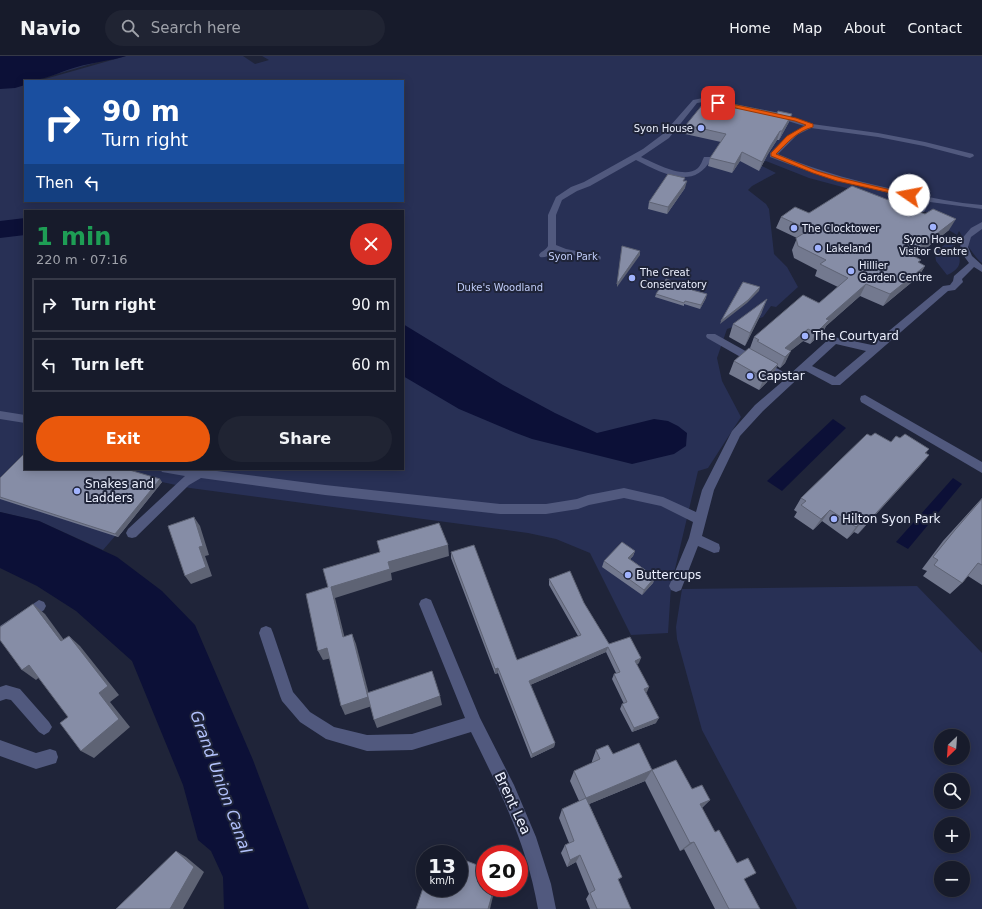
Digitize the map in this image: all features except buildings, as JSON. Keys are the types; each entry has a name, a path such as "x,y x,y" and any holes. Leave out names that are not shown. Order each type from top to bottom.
{"street":[{"path":"543,255 548,252 552,246 552,215 559,199 574,189 587,184 599,176 636,157 666,136 695,101 703,100 726,104"},
{"path":"764,112 796,120 811,126 878,135 925,144 970,156"},
{"path":"811,126 804,128 789,137 773,155 815,172 839,179 928,199 982,208"},
{"path":"636,157 669,172 685,175 691,175 700,170 706,160"},
{"path":"921,210 928,199"},
{"path":"804,366 836,382 946,288 952,288 958,282 957,278 978,266 964,250 964,241 968,235 982,225"},
{"path":"552,246 563,252 597,258"},
{"path":"711,336 790,380"},
{"path":"676,586 696,538 708,490 736,434 759,408 834,340 874,349"},
{"path":"865,399 982,468"},
{"path":"0,415 24,419"},
{"path":"172,470 500,509 546,509 578,504 588,500 624,493 663,502 700,519"},
{"path":"132,533 185,482 198,474"},
{"path":"696,538 714,548"},
{"name":"Brent Lea","path":"426,604 475,723 527,832 544,885 547,909"},
{"path":"0,634 39,606"},
{"path":"266,632 287,696 306,717 331,734 367,743 412,742 475,723"},
{"path":"0,694 6,692 15,694 44,727"},
{"path":"0,748 36,761 50,757"}],"green space":[{"name":"Syon Park","path":"126,56 243,56 255,64 269,60 262,56 982,56 982,263 973,253 959,231 957,235 947,229 935,215 891,200 809,178 766,161 758,164 776,173 752,186 748,190 766,204 769,209 774,254 787,267 798,287 776,307 771,306 763,317 727,329 717,358 722,381 741,417 708,468 698,471 671,586 668,633 631,635 590,553 556,539 528,533 190,488 162,482 103,550 39,521 0,512 0,83 101,61 36,80 24,80 24,202 404,202 404,80 42,80"},
{"path":"952,238 960,259 957,267 947,275 936,261 935,253"},
{"path":"917,586 982,653 982,909 797,909 702,730 677,639 676,627 682,589"}],"water":[{"path":"0,56 126,56 83,65 38,80 24,80 24,85 15,88 0,89"},
{"path":"24,218 24,235 0,238 0,221"},
{"path":"404,325 503,385 555,413 597,433 654,419 668,421 687,433 686,446 674,454 632,464 532,439 459,409 404,377"},
{"path":"833,419 846,428 782,491 767,481"},
{"path":"953,478 962,484 908,549 896,542"},
{"name":"Grand Union Canal","path":"0,512 39,521 117,557 162,591 195,625 253,760 309,909 224,909 223,877 211,851 198,840 183,785 132,661 76,611 37,586 0,568"}],"place":[{"name":"Syon House","path":"701,128"},
{"name":"Syon House Visitor Centre","path":"933,227"},
{"name":"The Clocktower","path":"794,228"},
{"name":"Lakeland","path":"818,248"},
{"name":"Hillier Garden Centre","path":"851,271"},
{"name":"The Great Conservatory","path":"632,278"},
{"name":"The Courtyard","path":"805,336"},
{"name":"Capstar","path":"750,376"},
{"name":"Snakes and Ladders","path":"77,491"},
{"name":"Hilton Syon Park","path":"834,519"},
{"name":"Buttercups","path":"628,575"}],"route":[{"path":"718,103 783,116 811,126 800,130 789,137 773,155 815,172 869,187 909,195"}],"park label":[{"name":"Duke's Woodland","path":"500,287"}]}
